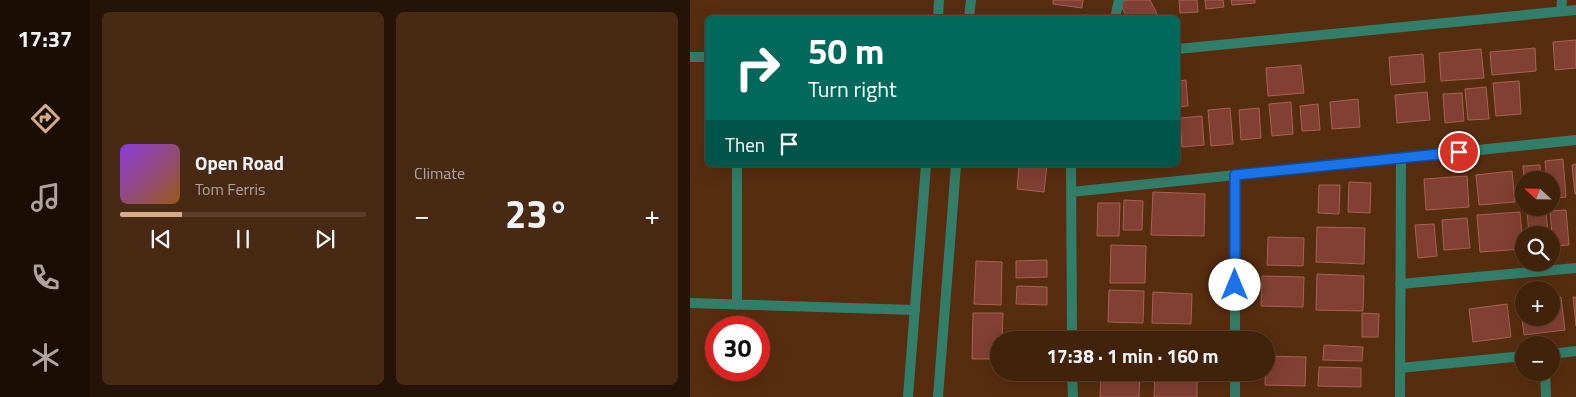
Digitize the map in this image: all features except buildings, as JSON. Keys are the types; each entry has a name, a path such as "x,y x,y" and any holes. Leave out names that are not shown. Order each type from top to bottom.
{"street":[{"path":"938,15 939,0"},
{"path":"969,15 971,0"},
{"path":"1116,15 1119,0"},
{"path":"1561,12 1562,0"},
{"path":"1180,49 1576,10"},
{"path":"690,57 705,57"},
{"path":"1071,192 1576,140"},
{"path":"1400,397 1401,158"},
{"path":"737,167 737,306"},
{"path":"908,397 926,167"},
{"path":"938,397 956,167"},
{"path":"1071,167 1072,331"},
{"path":"1235,175 1235,331"},
{"path":"1400,284 1576,268"},
{"path":"690,303 737,306 915,310"},
{"path":"1560,353 1576,351"},
{"path":"1400,368 1515,357"},
{"path":"1072,381 1072,397"},
{"path":"1235,381 1235,397"},
{"path":"1545,381 1546,397"}],"route":[{"path":"1235,285 1235,175 1459,152"}]}
